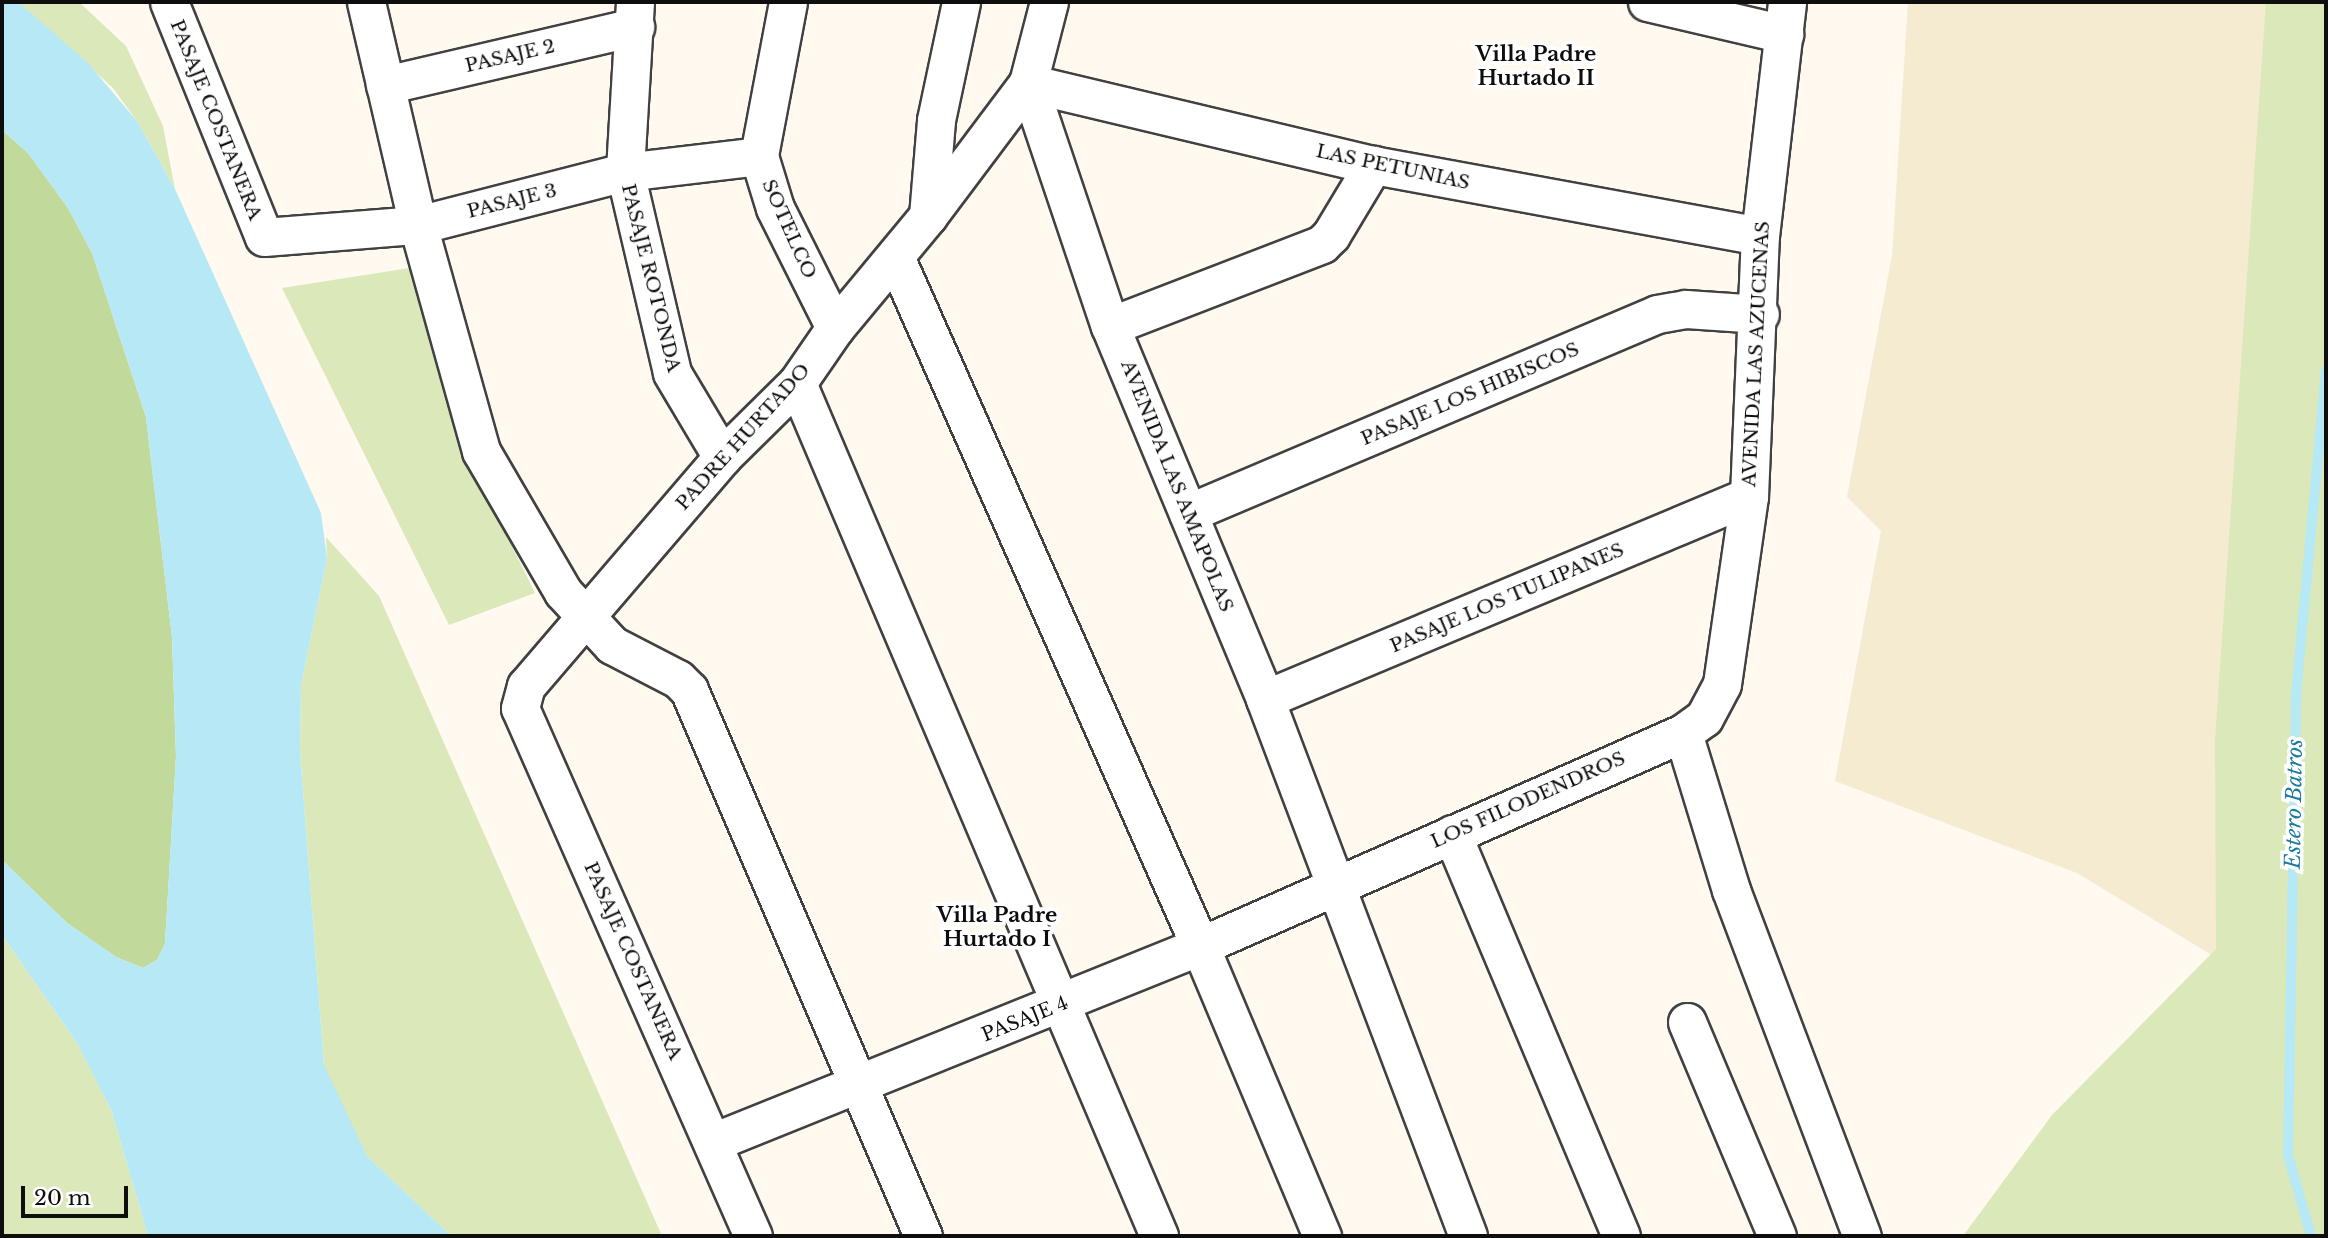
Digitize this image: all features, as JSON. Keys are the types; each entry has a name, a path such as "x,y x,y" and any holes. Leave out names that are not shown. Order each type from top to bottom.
{"street":[{"name":"PASAJE COSTANERA","path":"169,2 264,237"},
{"path":"366,2 418,225 481,451 563,592 612,645 678,679 689,690 923,1236"},
{"name":"SOTELCO","path":"788,2 759,156 775,208 835,328"},
{"path":"928,216 936,120 961,2"},
{"path":"1028,83 1048,2"},
{"path":"1647,2 1785,18"},
{"name":"PASAJE 2","path":"385,85 635,14"},
{"name":"PASAJE ROTONDA","path":"635,14 625,173 671,373 722,457"},
{"name":"AVENIDA LAS AZUCENAS","path":"1715,704 1722,684 1749,496 1760,314 1760,236 1785,18"},
{"name":"PADRE HURTADO","path":"526,686 722,457 797,383 835,328 896,259 1028,83"},
{"name":"LAS PETUNIAS","path":"1028,83 1373,165 1760,236"},
{"name":"AVENIDA LAS AMAPOLAS","path":"1028,83 1111,326 1265,699 1333,886 1468,1236"},
{"name":"PASAJE 3","path":"264,237 418,225 625,173 759,156"},
{"path":"1111,326 1322,244 1373,165"},
{"path":"896,259 1200,946 1322,1236"},
{"name":"PASAJE LOS HIBISCOS","path":"1188,513 1657,314 1686,309 1760,314"},
{"path":"797,383 1159,1236"},
{"name":"PASAJE LOS TULIPANES","path":"1265,699 1749,496"},
{"name":"PASAJE COSTANERA","path":"526,686 520,708 753,1236"},
{"name":"LOS FILODENDROS","path":"1333,886 1683,733 1715,704"},
{"path":"1683,733 1731,890 1862,1236"},
{"path":"1452,834 1621,1236"},
{"name":"PASAJE 4","path":"713,1142 1062,1004 1333,886"},
{"path":"1687,1022 1777,1236"}],"shaded area":[{"path":"1908,2 2313,2 2256,982 2077,873 1835,781 1881,531 1847,497 1892,255"}],"green space":[{"path":"18,2 79,2 126,46 163,126 175,189 137,121 113,88"},
{"path":"2266,2 2326,2 2326,1236 1963,1236 2052,1115 2216,949 2215,740"},
{"path":"2,130 28,153 68,208 92,253 146,417 172,637 176,756 165,944 157,960 143,968 116,957 67,923 2,860"},
{"path":"416,267 479,479 535,593 449,625 282,288"},
{"path":"326,537 379,596 662,1236 451,1236 367,1156 342,1110 324,1065 300,752 301,685 327,558"},
{"path":"2,935 77,1043 112,1112 148,1236 2,1236"}],"water":[{"path":"2,2 18,2 87,62 137,121 175,189 321,513 327,558 301,685 300,752 324,1065 367,1156 451,1236 148,1236 112,1112 77,1043 2,935 2,860 67,923 116,957 143,968 157,960 165,944 176,756 172,637 146,417 92,253 68,208 28,153 2,130"}],"waterway":[{"name":"Estero Batros","path":"2311,1236 2288,1155 2296,694 2326,370"}],"district":[{"name":"Villa Padre Hurtado II","path":"1536,66"},
{"name":"Villa Padre Hurtado I","path":"997,927"}]}
